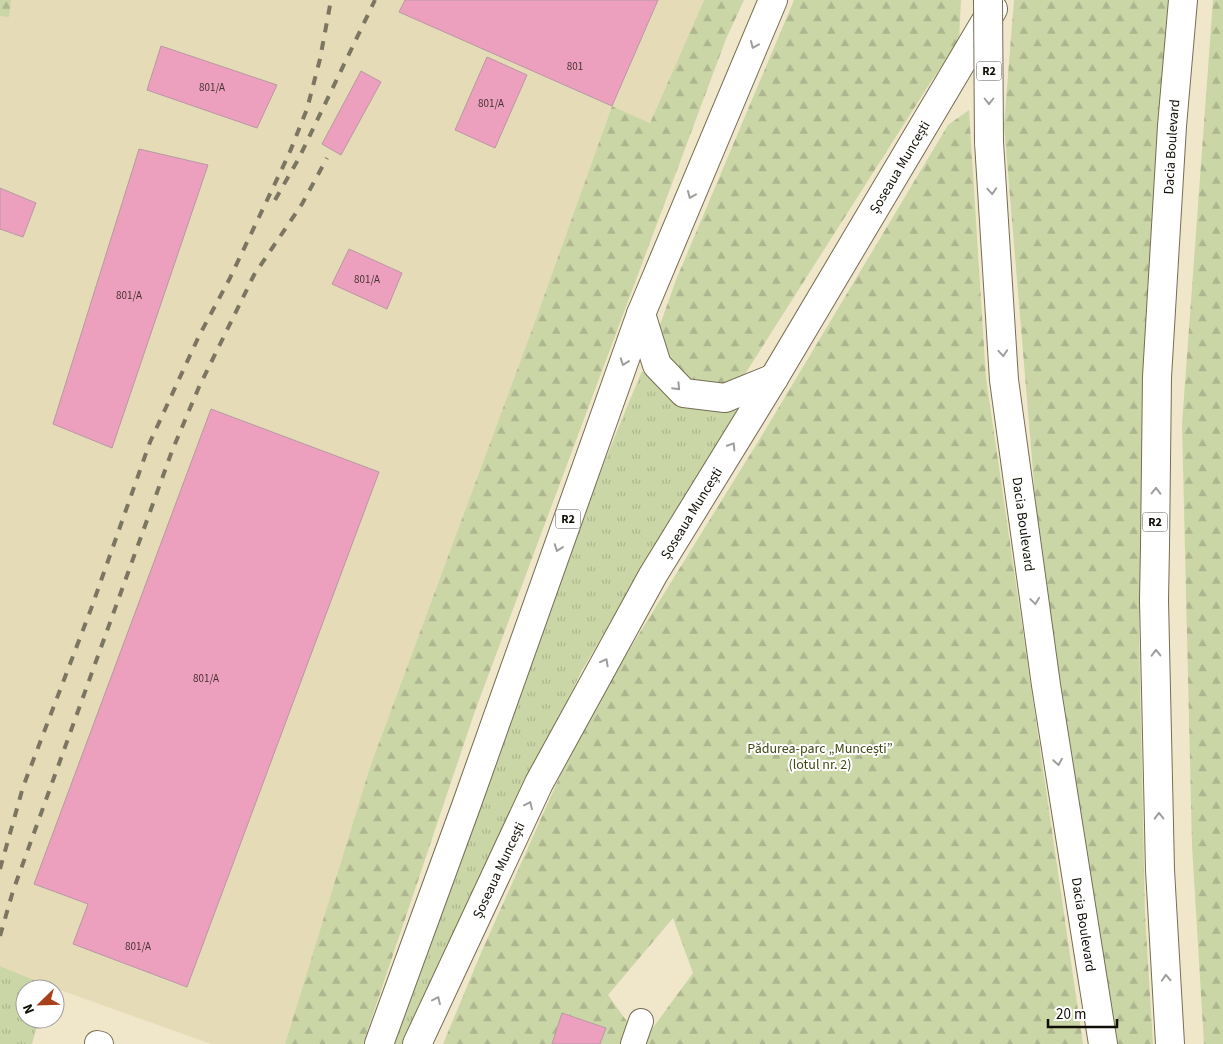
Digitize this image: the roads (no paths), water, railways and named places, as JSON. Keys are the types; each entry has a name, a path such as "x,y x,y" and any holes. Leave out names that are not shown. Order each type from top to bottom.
{"main road":[{"name":"R2","path":"379,1044 641,314 773,0"},
{"name":"Dacia Boulevard","path":"988,0 989,142 1004,380 1046,685 1103,1044"},
{"name":"Șoseaua Muncești","path":"417,1044 539,783 653,575 774,378 998,0"},
{"name":"Dacia Boulevard","path":"1170,1044 1160,870 1155,582 1157,377 1172,126 1183,0"},
{"path":"641,314 657,365 684,394 725,398 774,378"}],"lane":[{"path":"633,1044 641,1021"}],"railway":[{"path":"0,869 23,787 91,609 150,442 199,336 230,278 289,154 307,109 320,59 331,0"},
{"path":"275,200 299,158 375,0"},
{"path":"0,936 13,891 172,451 199,387 254,275 302,204 327,158"}],"park label":[{"name":"Pădurea-parc „Muncești” (lotul nr. 2)","path":"820,756"}]}
